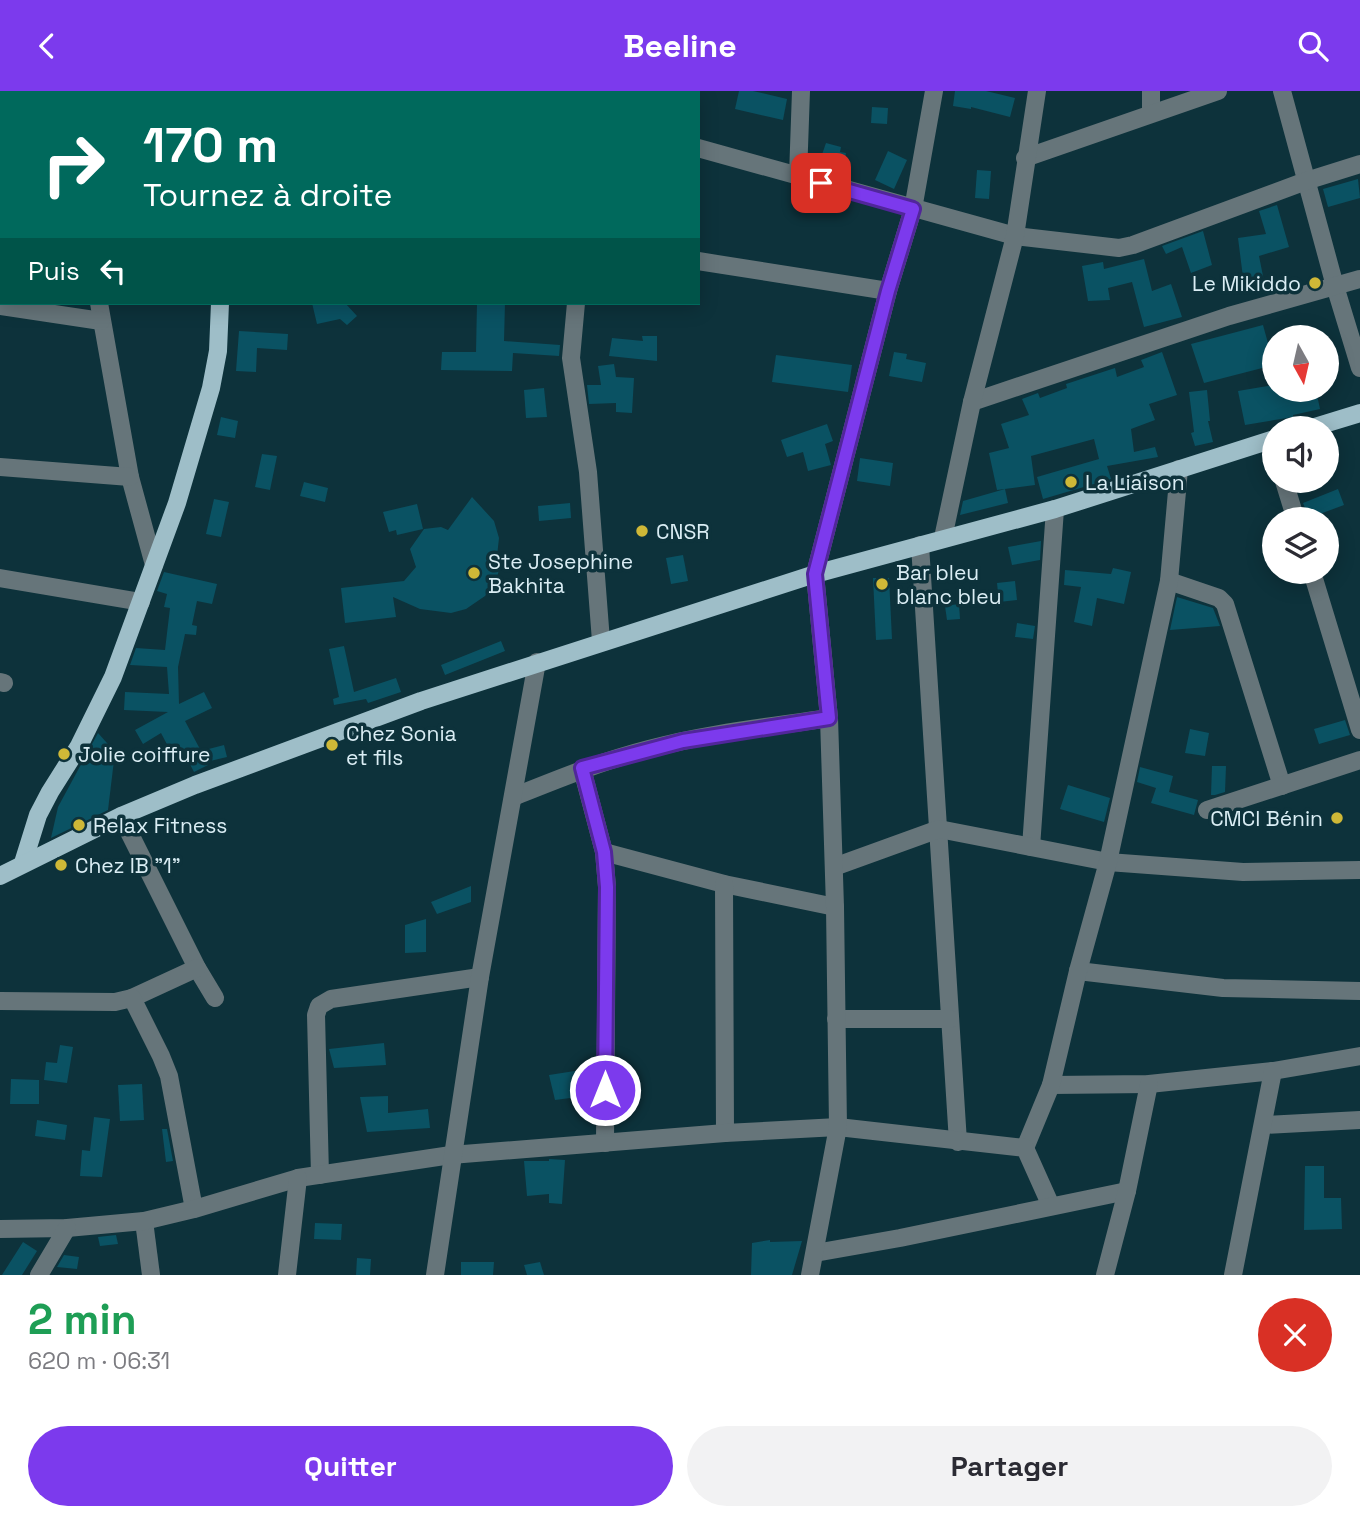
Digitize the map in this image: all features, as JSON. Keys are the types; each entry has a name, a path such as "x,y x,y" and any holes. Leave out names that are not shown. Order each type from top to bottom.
{"main road":[{"path":"23,863 38,815 79,746 113,677 190,464 218,351 220,305"},
{"path":"1339,419 1360,413"},
{"path":"0,876 121,816 273,754 537,662 815,574 1055,509 1262,445"}],"street":[{"path":"798,176 801,91"},
{"path":"810,1275 838,1127 829,718 815,574 888,291 913,209 934,91"},
{"path":"943,538 972,402 1015,236 1037,91"},
{"path":"1151,91 1151,113"},
{"path":"1026,158 1218,91"},
{"path":"1282,91 1360,368"},
{"path":"700,149 1015,236 1127,247 1306,181 1360,165"},
{"path":"700,261 888,291"},
{"path":"972,402 1229,316 1360,279"},
{"path":"576,305 571,358 589,472 601,641"},
{"path":"0,306 100,312 130,477 154,565"},
{"path":"0,467 130,477"},
{"path":"1051,1206 1025,1149 1051,1085 1108,862 1169,581 1179,469"},
{"path":"1031,847 1055,509"},
{"path":"920,545 958,1142"},
{"path":"0,578 141,602"},
{"path":"1169,581 1219,598 1225,604 1282,786"},
{"path":"1316,584 1360,730"},
{"path":"435,1275 480,977 537,662"},
{"path":"513,797 582,768 683,741 829,718"},
{"path":"1208,810 1360,761"},
{"path":"582,768 604,852 607,887 605,1143"},
{"path":"121,816 197,968 215,998"},
{"path":"834,867 939,829 1108,862 1243,872 1360,870"},
{"path":"604,852 724,884 835,907"},
{"path":"724,884 725,1133"},
{"path":"0,1001 116,1002 132,998 197,968"},
{"path":"1078,971 1210,987 1360,991"},
{"path":"320,1175 316,1015 319,1006 331,999 480,977"},
{"path":"132,998 169,1076 194,1209"},
{"path":"836,1019 950,1019"},
{"path":"1051,1085 1149,1084 1273,1071 1360,1056"},
{"path":"1233,1275 1273,1071"},
{"path":"1105,1275 1127,1191 1149,1084"},
{"path":"1263,1125 1360,1120"},
{"path":"0,1229 66,1228 144,1221 298,1178 451,1155 725,1133 838,1127 1025,1149"},
{"path":"287,1275 298,1178"},
{"path":"815,1253 1127,1191"},
{"path":"144,1221 151,1275"},
{"path":"39,1275 66,1228"}],"building":[{"path":"739,91 753,91 787,99 783,120 735,109"},
{"path":"955,91 986,91 1015,98 1010,117 971,107 953,106"},
{"path":"872,107 888,108 887,124 871,123"},
{"path":"826,143 841,147 840,152 846,153 840,176 822,171 824,164 819,163"},
{"path":"888,151 907,160 894,189 875,180"},
{"path":"977,170 991,171 989,199 975,198"},
{"path":"1358,179 1360,198 1328,207 1323,189"},
{"path":"1277,205 1289,247 1259,256 1264,281 1244,285 1238,238 1266,234 1259,211"},
{"path":"1203,231 1212,265 1191,273 1182,247 1166,254 1162,246"},
{"path":"1144,259 1152,291 1171,284 1182,317 1144,327 1132,282 1108,288 1110,300 1088,301 1082,266 1103,262 1104,269"},
{"path":"312,305 347,305 357,316 347,325 340,319 317,324"},
{"path":"477,305 505,305 504,341 560,345 559,356 513,353 512,371 441,370 442,352 476,352"},
{"path":"1262,325 1262,368 1204,383 1191,344"},
{"path":"239,331 288,334 287,350 257,348 256,372 236,371"},
{"path":"642,336 657,336 657,361 609,356 612,338 643,341"},
{"path":"894,352 907,354 906,359 926,363 922,382 889,376"},
{"path":"1162,352 1177,395 1149,404 1155,420 1131,429 1134,452 1155,447 1158,457 1107,466 1111,479 1043,499 1037,477 1099,459 1094,439 1031,456 1035,485 997,490 989,453 1009,448 1001,424 1029,415 1022,399 1038,393 1040,398 1067,388 1066,384 1115,368 1117,377 1144,367 1141,360"},
{"path":"776,355 852,365 848,392 772,382"},
{"path":"614,364 616,377 634,378 632,413 616,412 616,403 589,404 587,385 601,385 598,366"},
{"path":"1262,387 1262,403 1319,403 1320,409 1293,416 1262,416 1262,422 1245,425 1238,391"},
{"path":"544,388 547,417 526,418 524,390"},
{"path":"1207,390 1208,421 1213,442 1195,446 1191,433 1194,432 1189,392"},
{"path":"221,417 238,421 235,438 217,435"},
{"path":"827,424 833,441 825,444 831,465 808,471 803,452 787,457 781,440"},
{"path":"262,454 277,456 270,490 255,487"},
{"path":"860,458 893,463 890,486 857,481"},
{"path":"304,482 328,488 325,502 300,496"},
{"path":"1005,489 1008,503 960,515 963,501"},
{"path":"1339,492 1344,505 1305,507 1303,503"},
{"path":"472,497 494,521 499,538 497,556 500,566 496,581 485,596 466,609 451,613 420,609 393,597 396,617 345,623 341,588 404,581 416,567 410,549 424,529 441,527 448,530"},
{"path":"214,499 229,502 221,537 206,534"},
{"path":"570,503 571,518 539,521 538,506"},
{"path":"417,504 423,529 397,535 396,530 389,532 383,512"},
{"path":"1041,541 1040,560 1012,565 1008,547"},
{"path":"683,555 688,581 671,584 666,558"},
{"path":"1113,568 1131,572 1124,604 1097,598 1092,626 1074,622 1081,587 1064,585 1065,570 1111,574"},
{"path":"164,572 217,584 212,604 197,601 192,625 197,626 196,635 185,634 178,667 179,704 204,692 212,708 185,721 201,751 224,745 227,757 206,762 208,765 194,772 181,747 171,752 161,733 143,744 135,730 168,712 124,710 125,692 169,694 167,667 130,665 136,648 165,650 170,608 164,607 167,594 157,591"},
{"path":"873,578 889,578 892,639 876,640"},
{"path":"1015,581 1017,600 999,602 997,583"},
{"path":"1177,597 1213,608 1220,626 1170,630"},
{"path":"959,604 960,619 947,620 945,606"},
{"path":"1017,623 1035,626 1033,639 1015,637"},
{"path":"501,641 505,651 445,675 441,665"},
{"path":"344,646 354,692 396,678 401,692 368,703 366,699 334,705 333,699 339,697 329,649"},
{"path":"1345,720 1350,735 1319,744 1314,729"},
{"path":"1190,729 1209,733 1205,756 1185,753"},
{"path":"98,733 115,752 108,810 51,838 58,807"},
{"path":"1212,766 1226,766 1225,792 1215,795 1211,795"},
{"path":"1140,767 1173,776 1169,792 1198,800 1194,815 1151,803 1156,788 1137,782"},
{"path":"1068,785 1110,798 1104,822 1060,809"},
{"path":"471,886 471,902 437,914 431,902"},
{"path":"426,919 426,952 405,953 405,925"},
{"path":"384,1043 386,1065 334,1068 329,1049"},
{"path":"60,1045 73,1047 67,1083 44,1080 46,1062 57,1063"},
{"path":"594,1068 593,1095 555,1100 549,1075"},
{"path":"11,1079 39,1080 39,1104 10,1104"},
{"path":"142,1084 144,1120 120,1121 118,1085"},
{"path":"388,1096 388,1113 428,1109 430,1128 367,1132 360,1097"},
{"path":"94,1117 110,1119 102,1177 80,1176 82,1150 90,1151"},
{"path":"37,1120 67,1125 65,1140 35,1136"},
{"path":"162,1129 167,1129 173,1161 166,1162"},
{"path":"565,1160 562,1204 549,1203 549,1194 527,1196 524,1161"},
{"path":"1305,1166 1324,1166 1324,1198 1341,1198 1342,1229 1304,1230"},
{"path":"315,1223 342,1224 341,1240 314,1239"},
{"path":"116,1235 118,1244 100,1246 98,1237"},
{"path":"770,1240 802,1241 792,1275 751,1275 752,1243"},
{"path":"23,1242 37,1251 22,1275 2,1275"},
{"path":"64,1255 79,1257 77,1269 57,1267"},
{"path":"357,1258 371,1259 370,1275 356,1275"},
{"path":"461,1262 494,1262 493,1275 461,1275"},
{"path":"540,1262 544,1275 527,1275 524,1265"}],"place":[{"name":"Le Mikiddo","path":"1315,283"},
{"name":"La Liaison","path":"1071,482"},
{"name":"CNSR","path":"642,531"},
{"name":"Ste Josephine Bakhita","path":"474,573"},
{"name":"Bar bleu blanc bleu","path":"882,584"},
{"name":"Chez Sonia et fils","path":"332,745"},
{"name":"Jolie coiffure","path":"64,754"},
{"name":"CMCI Bénin","path":"1337,818"},
{"name":"Relax Fitness","path":"79,825"},
{"name":"Chez IB \"1\"","path":"61,865"}],"route":[{"path":"605,1090 607,887 604,852 582,768 683,741 829,718 815,574 888,291 913,209 821,183"}]}
